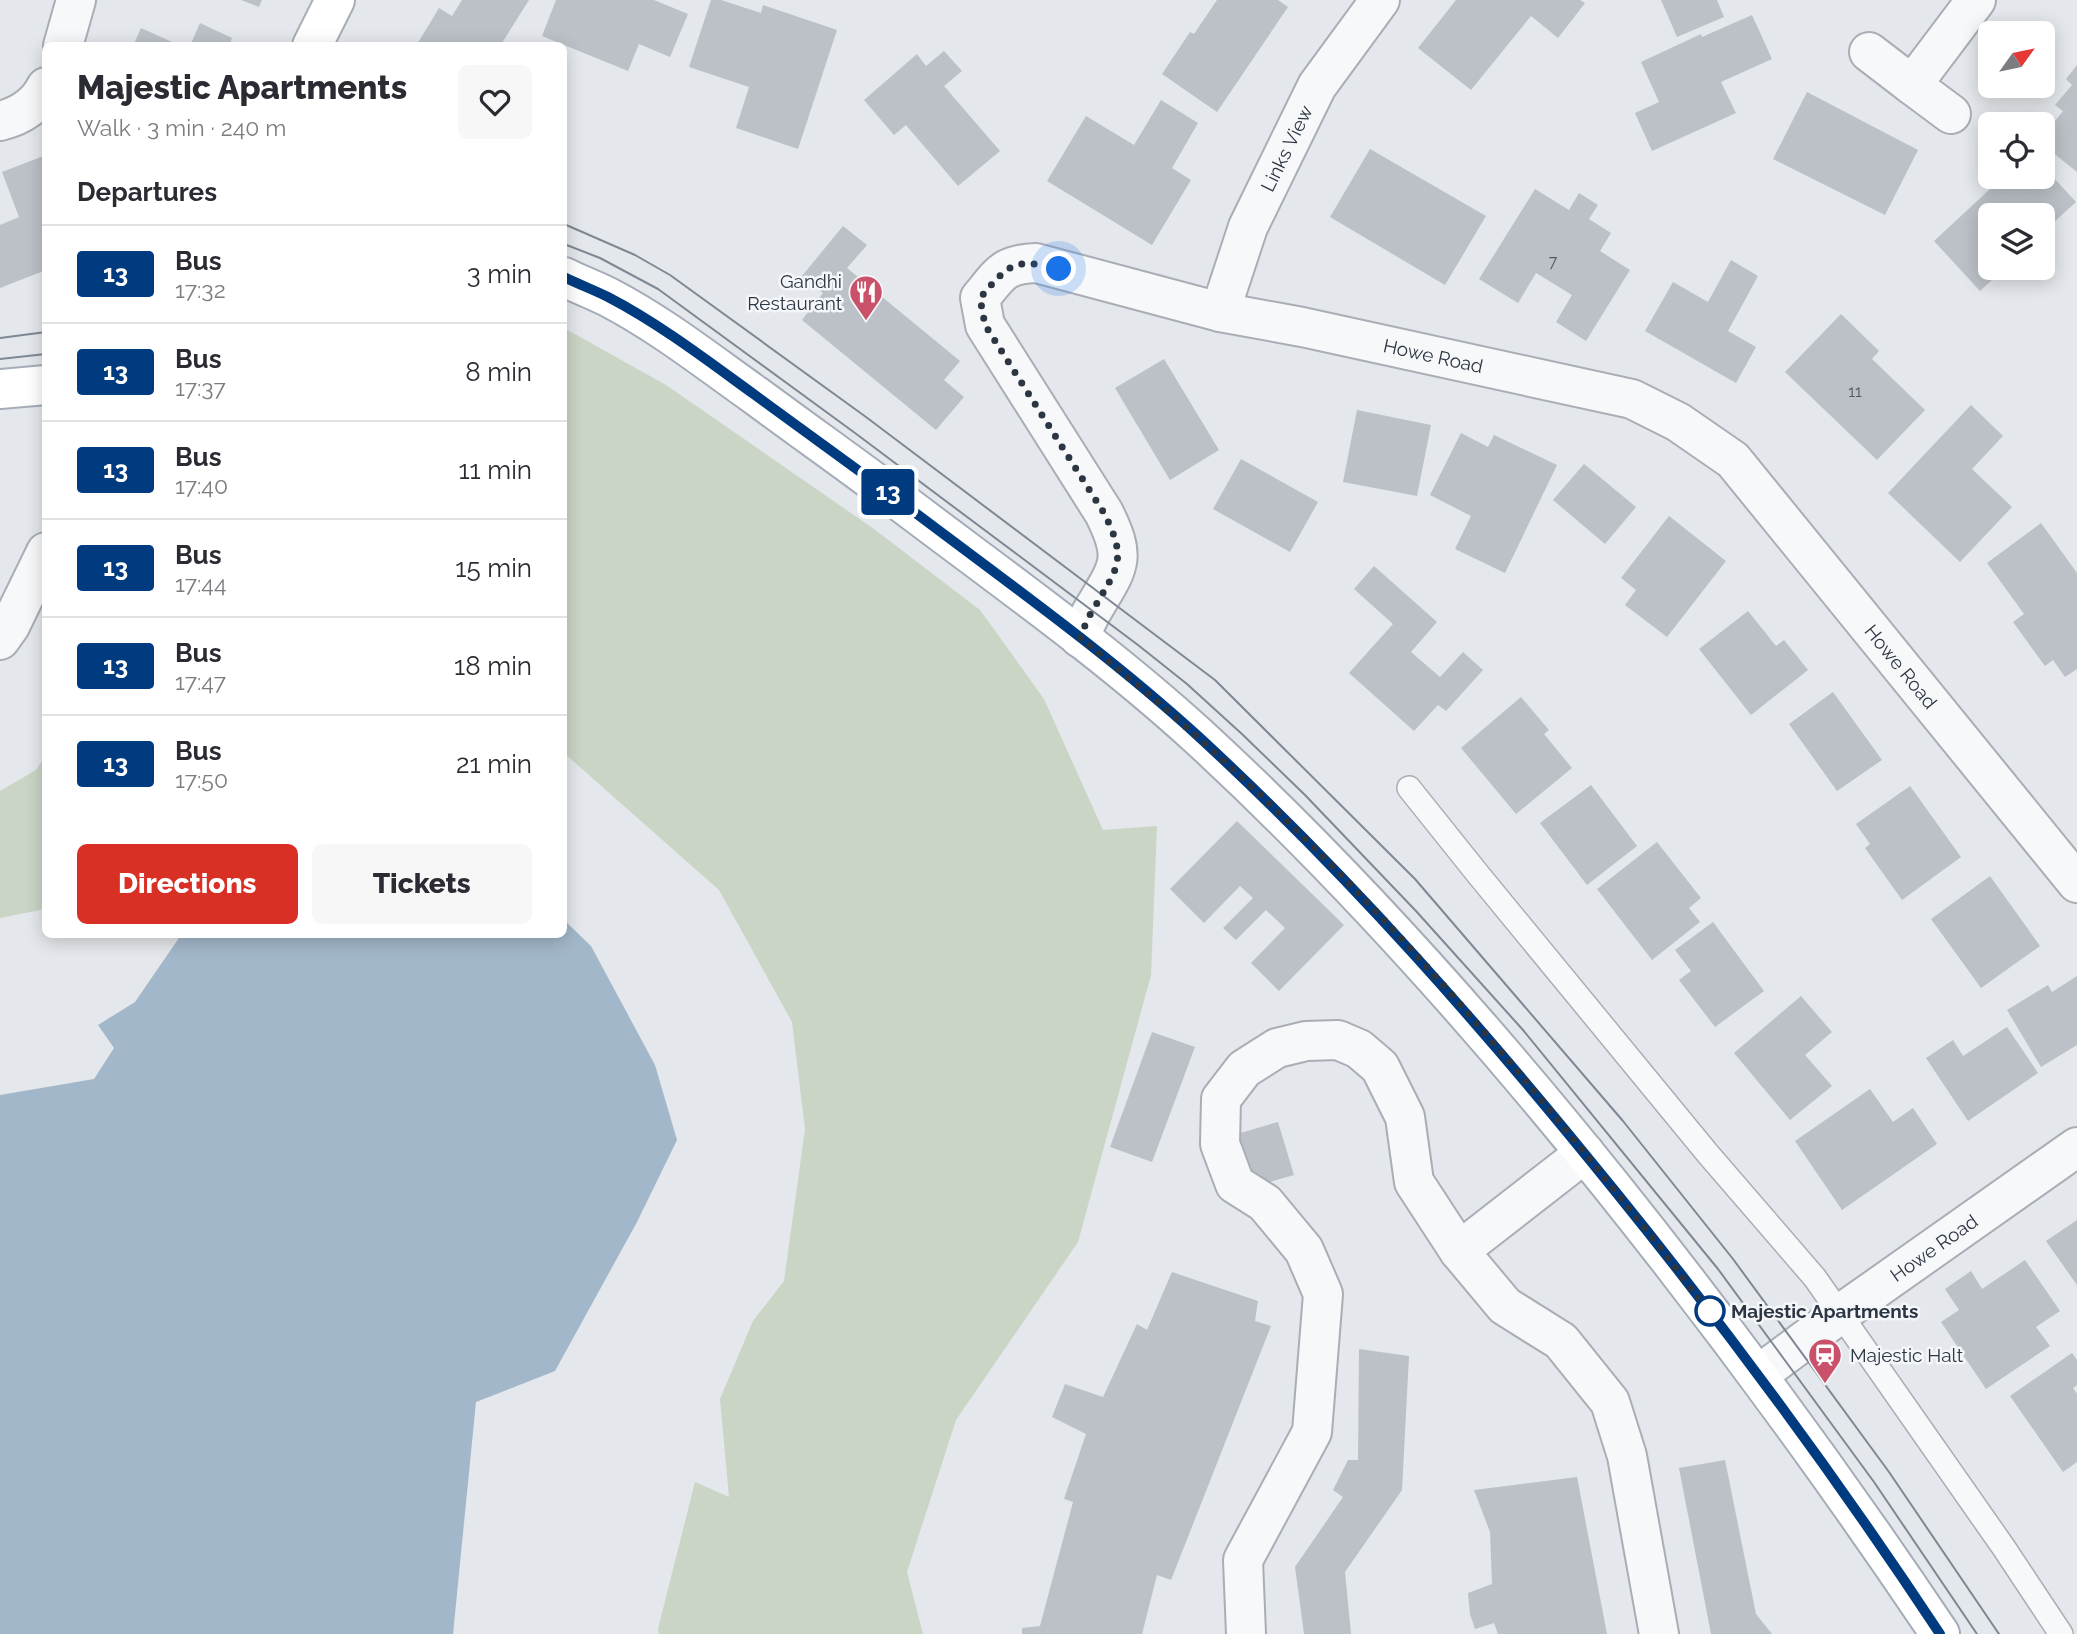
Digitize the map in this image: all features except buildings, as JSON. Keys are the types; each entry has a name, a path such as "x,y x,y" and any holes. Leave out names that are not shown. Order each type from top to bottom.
{"main road":[{"path":"314,42 335,0"},
{"path":"567,278 607,296 683,344 865,474 1080,638 1140,685 1199,737 1333,867 1501,1052 1679,1270 1758,1375 1940,1634"},
{"path":"0,388 42,385"}],"street":[{"path":"63,42 76,0"},
{"name":"Links View","path":"1220,312 1248,227 1317,86 1380,0"},
{"path":"1912,85 1976,0"},
{"path":"1869,52 1951,114"},
{"path":"0,121 13,118 39,101 42,95"},
{"name":"Howe Road","path":"1080,638 1092,610 1117,566 1117,544 1104,513 985,325 980,298 1001,273 1016,264 1035,263 1220,312 1302,327 1632,399 1678,422 1733,460 2077,883"},
{"path":"0,640 10,626 42,560"},
{"path":"1246,1634 1243,1560 1312,1432 1323,1294 1304,1250 1265,1203 1235,1184 1220,1144 1221,1099 1244,1069 1276,1048 1306,1041 1338,1040 1359,1049 1380,1067 1405,1117 1414,1182 1459,1251 1505,1306 1561,1341 1610,1402 1627,1456 1659,1634"},
{"name":"Howe Road","path":"1758,1375 2077,1147"},
{"path":"1459,1251 1584,1153"}],"lane":[{"path":"1409,788 1707,1154 1815,1278 2061,1634"}],"green space":[{"path":"567,330 666,385 874,529 980,610 1044,699 1103,830 1157,826 1151,975 1078,1242 956,1420 907,1572 923,1634 659,1634 658,1629 695,1482 729,1497 720,1399 753,1321 784,1281 805,1129 792,1022 719,890 567,756"},
{"path":"42,761 42,910 0,918 0,791 36,770"}],"water":[{"path":"567,923 591,946 655,1065 677,1140 637,1222 555,1371 476,1402 453,1634 0,1634 0,1095 94,1079 114,1048 98,1025 135,1002 179,938 567,938"}],"tram line":[{"path":"567,225 635,255 670,275 866,417 1215,680 1415,879 1623,1121 1733,1259 1889,1472 1999,1634"},
{"path":"567,245 600,258 658,289 855,433 1187,684 1305,795 1416,911 1523,1030 1718,1269 1874,1482 1977,1634"},
{"path":"0,338 42,333"},
{"path":"0,359 42,354"}],"bus line":[{"name":"13","path":"567,278 607,296 683,344 865,474 1080,638 1140,685 1199,737 1333,867 1501,1052 1679,1270 1758,1375 1940,1634"}],"place":[{"name":"Gandhi Restaurant","path":"866,322"},
{"name":"Majestic Apartments","path":"1710,1311"},
{"name":"Majestic Halt","path":"1825,1385"}],"route":[{"path":"1059,269 1035,263 1016,264 1001,273 980,298 985,325 1114,533 1117,566 1092,610 1080,638 1140,685 1199,737 1333,867 1501,1052 1710,1311"}]}
